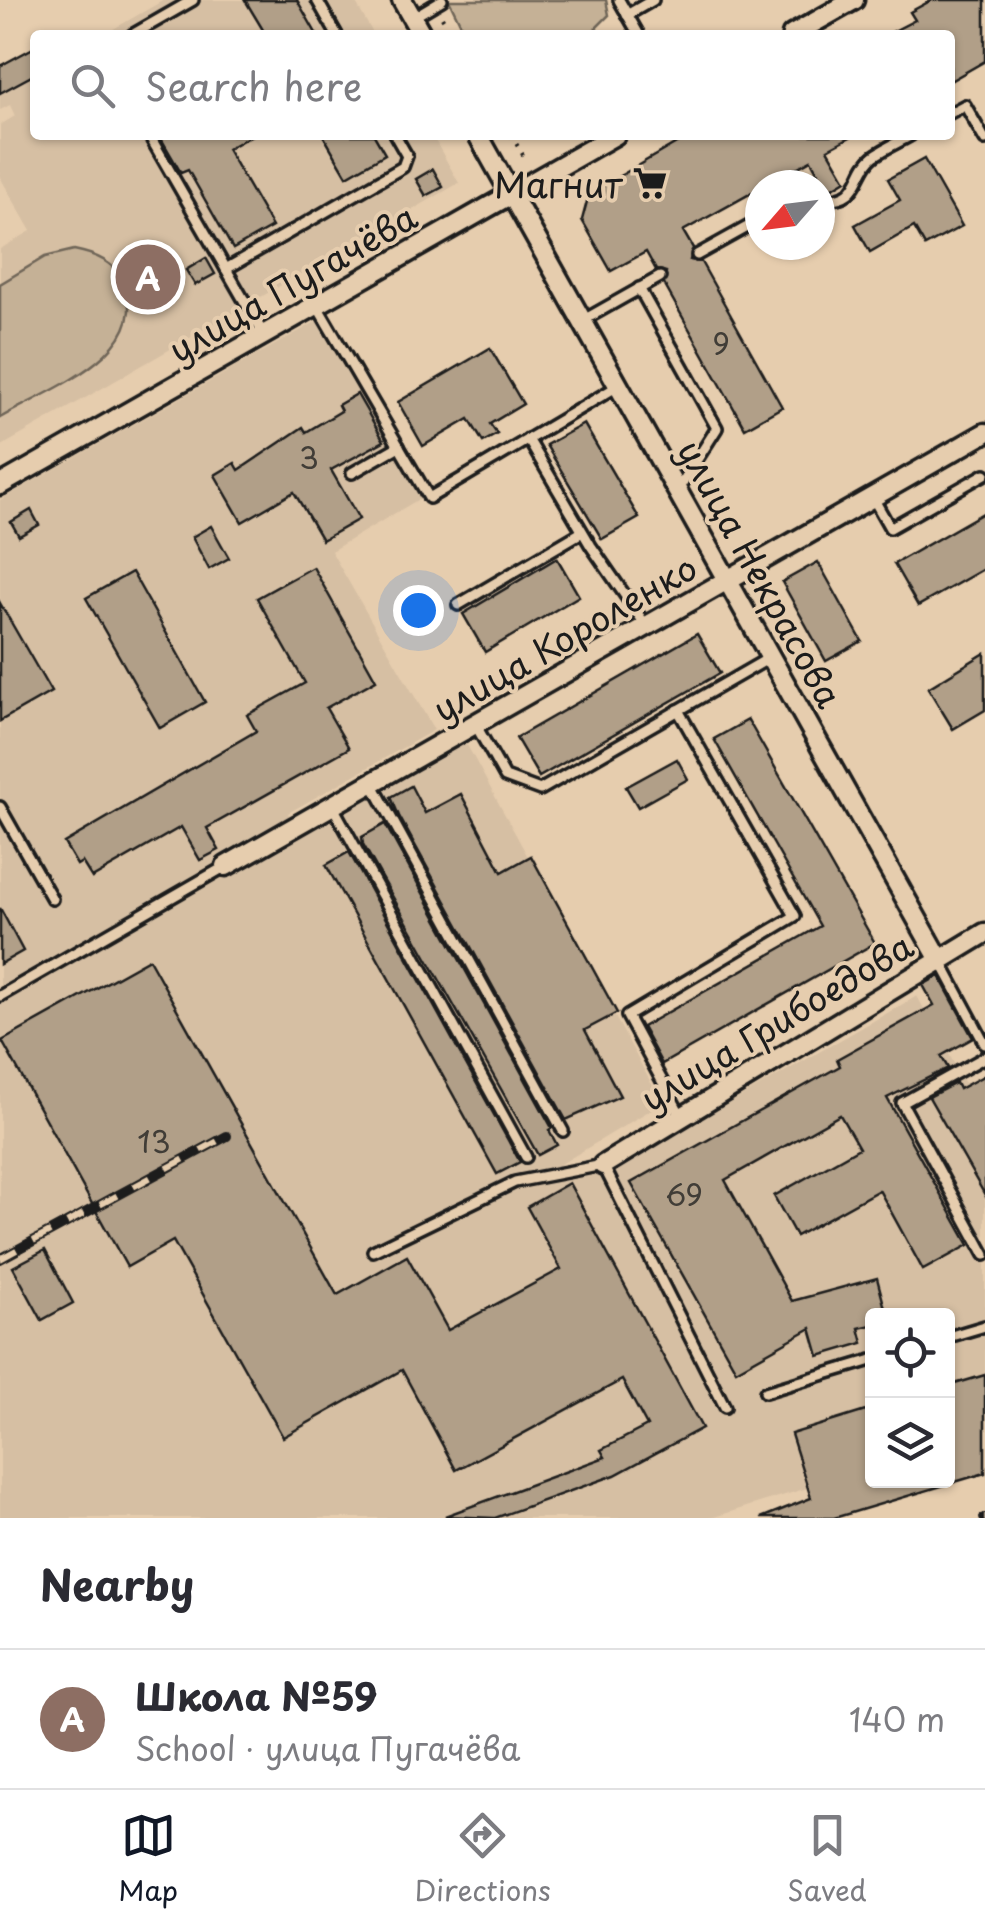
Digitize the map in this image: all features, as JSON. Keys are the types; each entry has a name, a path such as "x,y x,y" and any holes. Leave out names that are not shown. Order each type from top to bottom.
{"street":[{"path":"402,0 419,30"},
{"path":"801,30 854,0"},
{"name":"улица Некрасова","path":"481,140 940,960"},
{"name":"улица Пугачёва","path":"0,485 607,140"},
{"name":"улица Короленко","path":"226,866 985,434"},
{"name":"улица Грибоедова","path":"602,1165 985,934"}],"lane":[{"path":"141,30 193,0"},
{"path":"317,0 334,30"},
{"path":"412,18 442,0"},
{"path":"618,0 636,30"},
{"path":"627,15 653,0"},
{"path":"955,110 965,104 985,140"},
{"path":"152,140 264,335"},
{"path":"226,269 403,167 407,156 398,140"},
{"path":"835,198 858,185 869,158 902,140"},
{"path":"697,256 745,229"},
{"path":"582,320 660,276"},
{"path":"638,288 717,428 677,491"},
{"path":"316,305 429,498 618,386"},
{"path":"528,439 582,532 647,626"},
{"path":"352,473 398,446"},
{"path":"873,498 890,528 985,474"},
{"path":"458,605 582,532"},
{"path":"475,724 505,777 540,790 770,657"},
{"path":"678,710 795,916 627,1016 682,1116"},
{"path":"372,783 563,1131"},
{"path":"332,806 526,1157"},
{"path":"0,807 52,899"},
{"path":"0,996 226,866"},
{"name":"улица Некрасова","path":"940,960 985,1044"},
{"path":"985,1057 902,1103 985,1255"},
{"path":"373,1251 515,1182 602,1165 725,1407"},
{"path":"955,1335 985,1326"},
{"path":"765,1392 865,1362"}],"path":[{"path":"514,140 526,160"}],"shaded area":[{"path":"164,0 354,0 371,30 112,30"},
{"path":"449,0 606,0 609,15 594,30 464,30"},
{"path":"30,77 30,140 435,140 459,183 0,447 0,249 31,231 0,177 0,125 15,116 10,105 0,110 0,93"},
{"path":"74,250 104,260 120,276 129,308 124,330 91,366 0,418 0,284 45,257"},
{"path":"326,316 424,496 331,551 434,730 288,813 296,829 461,734 662,1103 551,1170 613,1170 917,996 985,1120 985,1435 955,1444 955,1308 865,1308 865,1470 711,1518 0,1518 0,500"}],"building":[{"path":"245,0 297,0 314,30 263,30"},
{"path":"932,0 985,0 985,61 955,78 955,30 896,30 915,20 910,12"},
{"path":"30,50 30,77 0,93 0,66"},
{"path":"162,140 243,140 227,149 272,227 233,249 188,170 181,173"},
{"path":"326,140 377,140 385,154 347,176"},
{"path":"681,140 845,140 828,149 846,180 835,187 835,170 816,170 811,160 793,170 745,170 745,197 683,231 693,248 690,260 701,262 782,407 745,428 664,284 666,272 656,270 646,252 611,271 582,220 589,194"},
{"path":"924,159 962,226 925,246 914,227 870,252 855,225 900,200 888,179"},
{"path":"433,169 443,187 426,196 416,179"},
{"path":"206,258 215,274 195,285 186,270"},
{"path":"490,348 523,404 490,424 497,434 483,442 469,419 423,446 398,402"},
{"path":"357,394 384,441 331,470 359,519 322,540 294,492 242,522 215,475 235,463 239,470 303,427 306,432 341,411 338,405"},
{"path":"584,424 639,518 602,539 546,445"},
{"path":"31,510 39,525 19,536 11,522"},
{"path":"985,512 985,568 918,606 894,564"},
{"path":"211,526 229,558 209,569 192,537"},
{"path":"557,558 579,596 485,652 463,614"},
{"path":"818,562 862,641 826,661 782,582"},
{"path":"313,567 376,680 326,708 349,748 207,828 219,850 200,860 181,827 92,878 82,862 77,865 64,843 256,731 247,715 305,683 257,598"},
{"path":"132,572 205,702 160,728 86,598"},
{"path":"0,603 51,692 0,721"},
{"path":"697,634 720,673 539,777 516,738"},
{"path":"985,653 985,710 953,729 928,688"},
{"path":"748,720 875,943 662,1064 642,1027 820,926 714,739"},
{"path":"677,759 688,779 638,807 626,787"},
{"path":"411,786 425,813 461,794 502,872 531,856 617,1013 585,1030 620,1096 566,1120 399,816 391,797"},
{"path":"385,824 552,1128 549,1130 557,1145 538,1155 363,844 362,837"},
{"path":"349,852 520,1162 497,1174 326,865"},
{"path":"0,908 23,951 0,964"},
{"path":"149,959 337,1295 407,1256 448,1330 561,1269 527,1207 569,1183 702,1428 615,1475 495,1518 445,1516 605,1457 601,1450 647,1426 622,1380 456,1470 402,1370 283,1437 173,1241 127,1267 2,1041"},
{"path":"939,976 973,1038 941,1056 948,1068 887,1098 969,1245 923,1270 879,1190 796,1236 774,1196 859,1148 840,1115 725,1180 792,1301 877,1278 885,1308 865,1308 865,1327 859,1328 863,1343 819,1356 811,1328 736,1370 631,1183 840,1066 837,1059 934,1005 923,985"},
{"path":"985,1075 985,1195 929,1097 956,1083 959,1089"},
{"path":"45,1250 73,1303 42,1320 13,1267"},
{"path":"985,1375 985,1473 955,1482 955,1398 955,1384"},
{"path":"865,1411 865,1488 935,1488 834,1518 761,1518 811,1498 791,1434"}],"railway":[{"path":"0,1259 227,1136"}],"place":[{"name":"Магнит","path":"650,183"},
{"name":"Школа №59","path":"148,277"}]}
